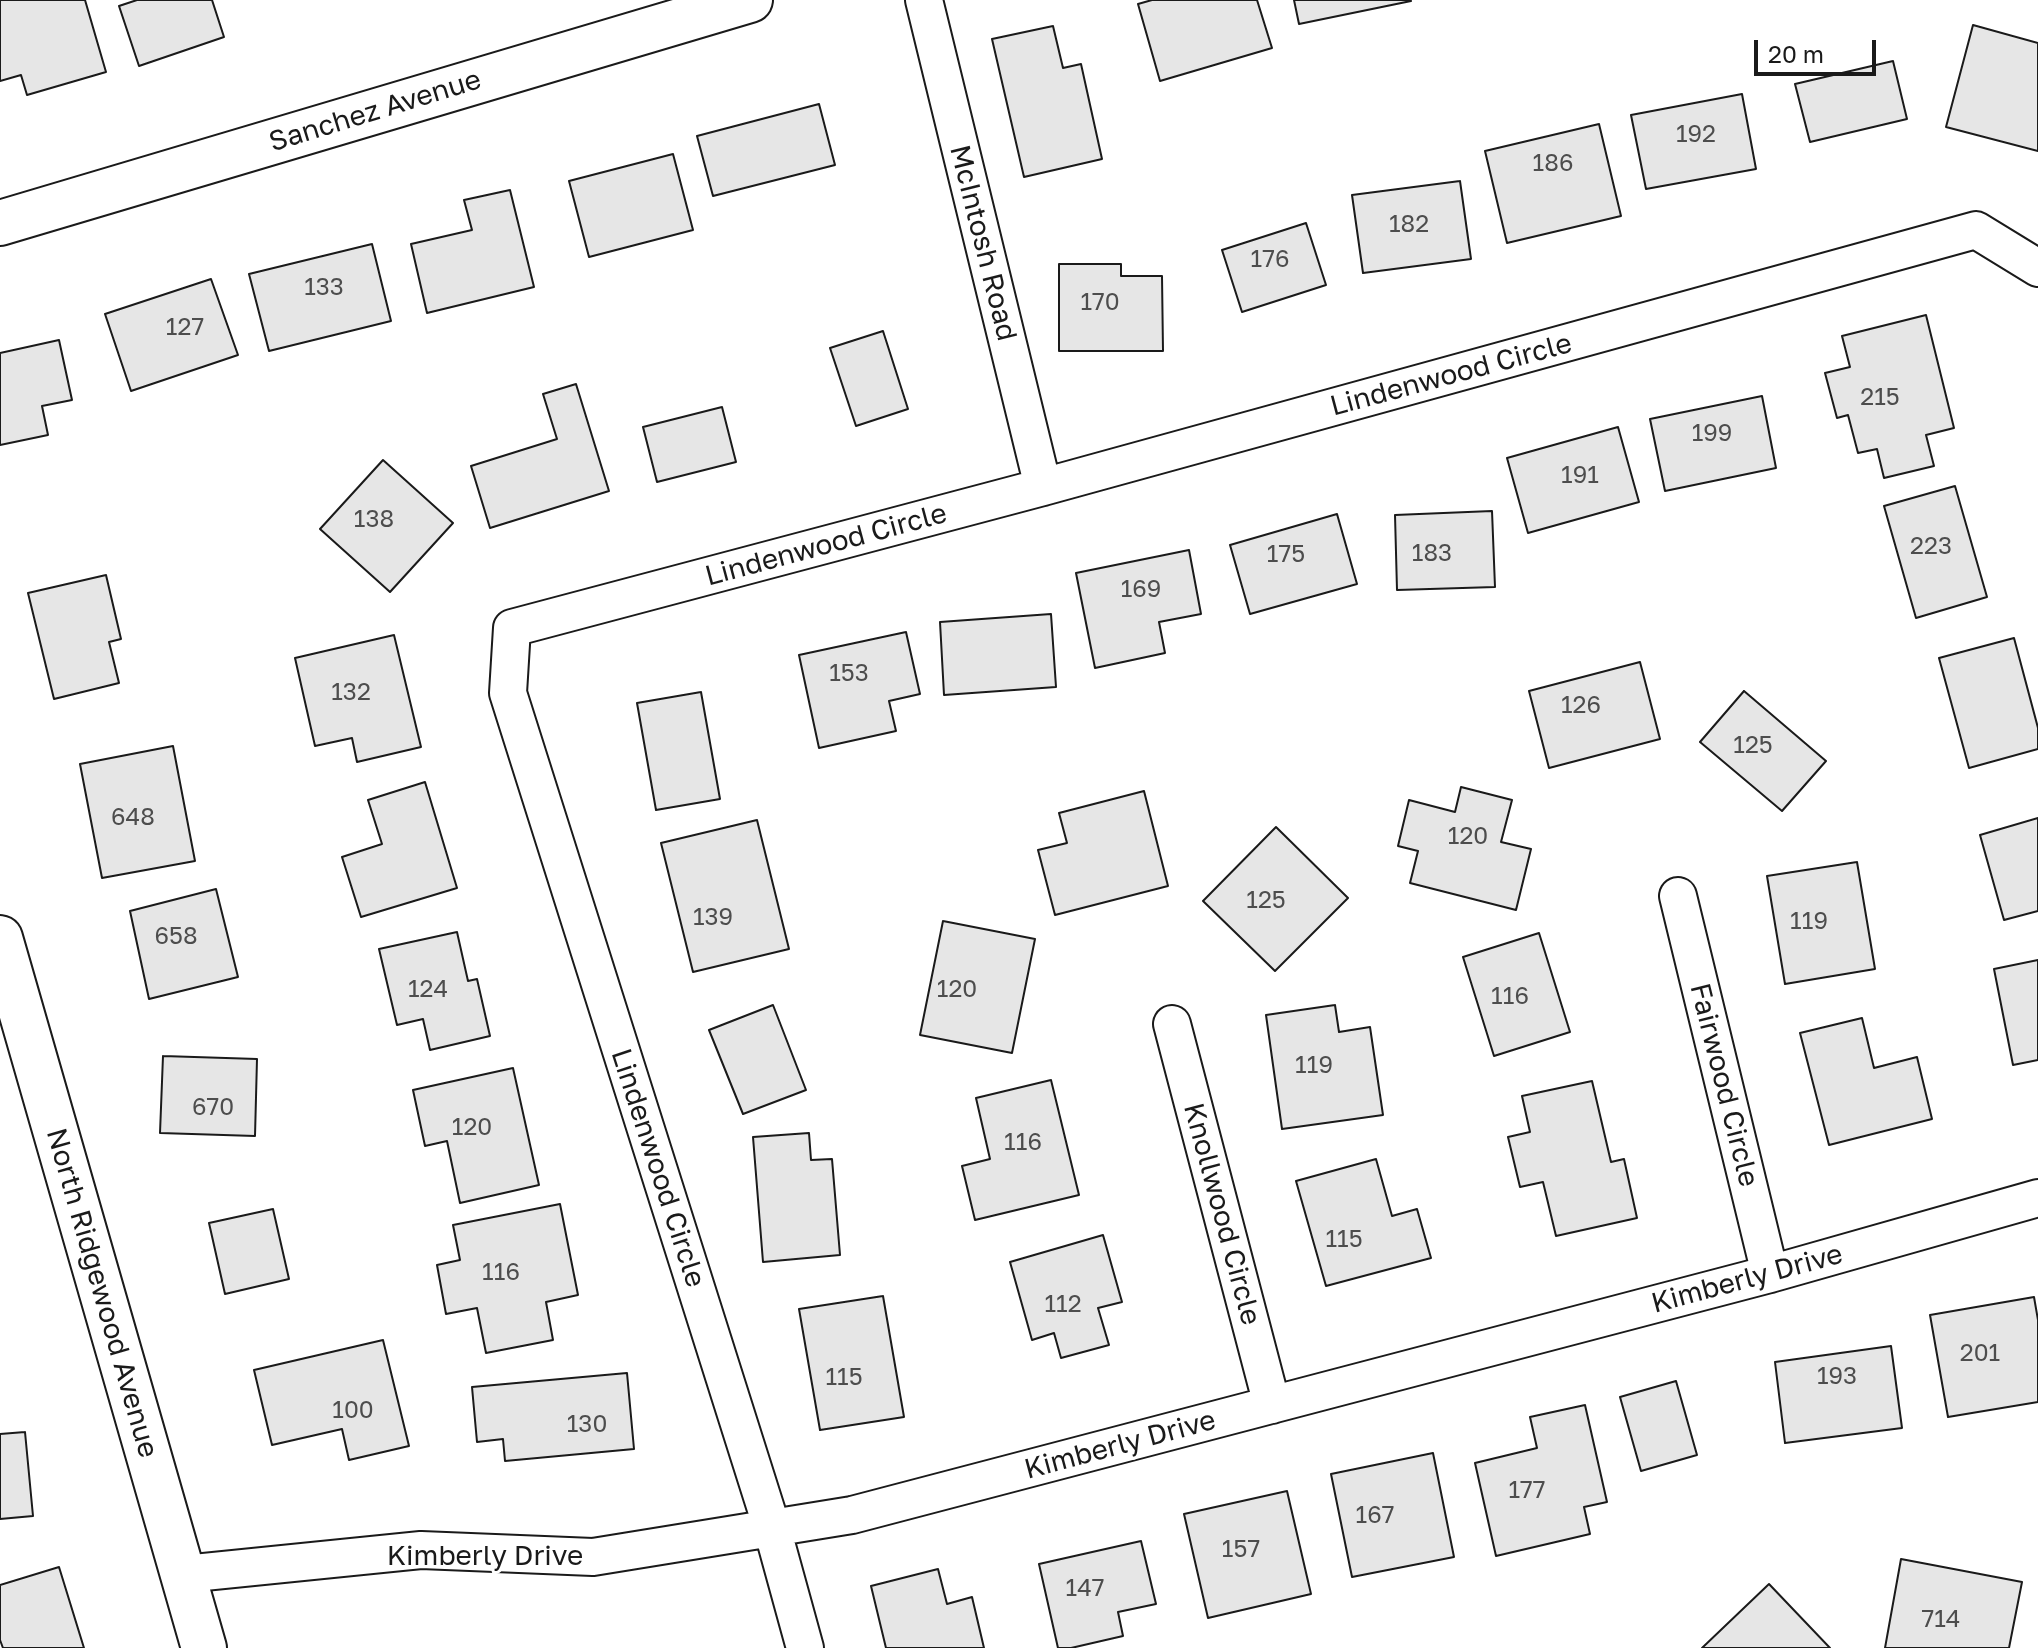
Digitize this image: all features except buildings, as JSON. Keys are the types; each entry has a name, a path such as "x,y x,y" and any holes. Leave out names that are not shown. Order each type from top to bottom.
{"street":[{"name":"Sanchez Avenue","path":"0,223 750,0"},
{"name":"McIntosh Road","path":"924,0 1043,487"},
{"name":"Lindenwood Circle","path":"772,1528 508,693 512,628 1043,487 1976,230 2038,268"},
{"name":"Fairwood Circle","path":"1678,896 1770,1274"},
{"name":"North Ridgewood Avenue","path":"4,965 204,1648"},
{"name":"Knollwood Circle","path":"1172,1024 1272,1405"},
{"name":"Kimberly Drive","path":"184,1574 421,1550 593,1557 852,1515 1770,1274 2038,1198"},
{"path":"772,1528 805,1648"}]}
